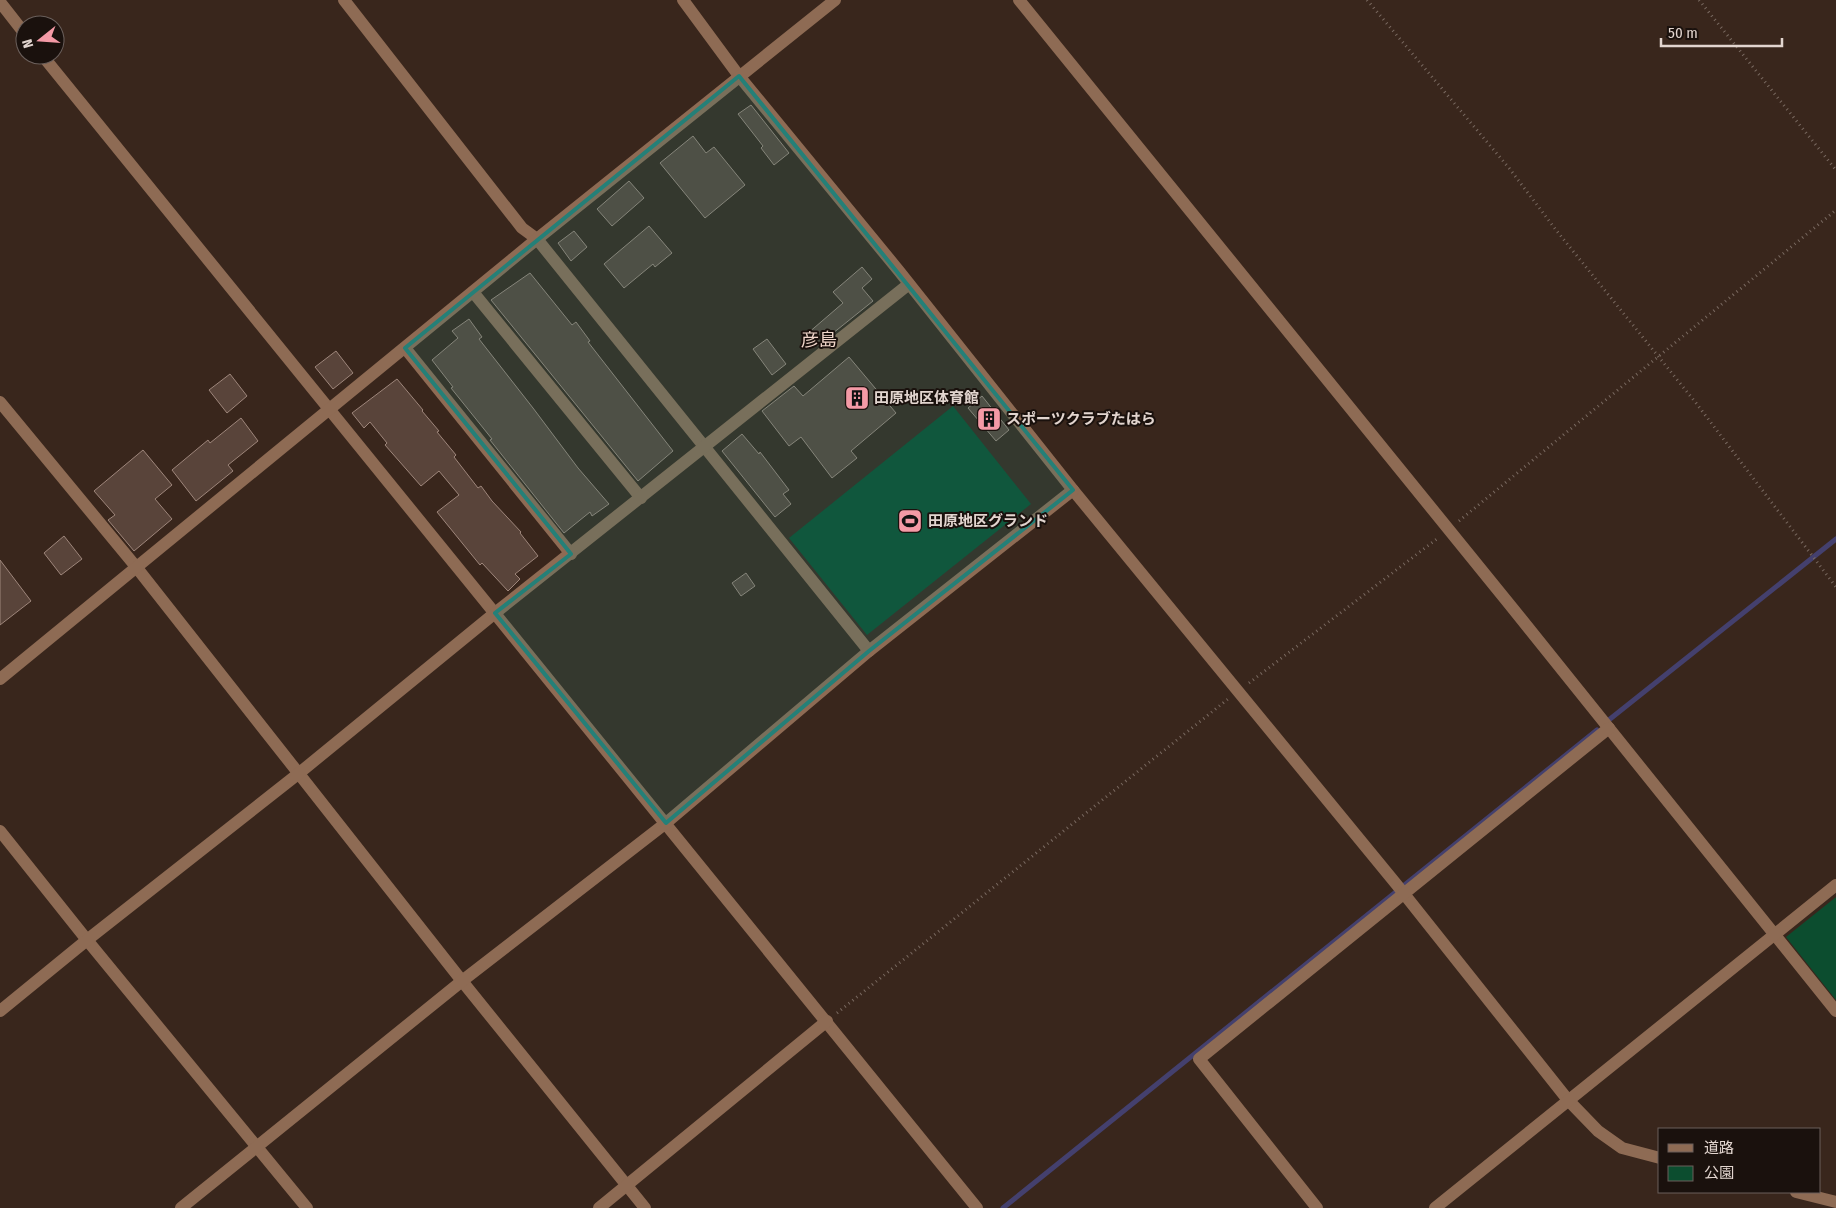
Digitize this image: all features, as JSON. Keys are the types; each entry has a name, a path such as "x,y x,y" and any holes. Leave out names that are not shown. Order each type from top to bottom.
{"street":[{"path":"344,0 522,228 537,239 868,651"},
{"path":"683,0 739,76 909,284 1073,490 1401,890 1568,1100 1598,1131 1622,1148 1658,1157"},
{"path":"0,680 537,239 835,0"},
{"path":"1019,0 1449,529 1836,1011"},
{"path":"0,2 15,21"},
{"path":"50,65 977,1208"},
{"path":"0,1011 909,284"},
{"path":"473,292 641,498"},
{"path":"405,348 571,554"},
{"path":"0,402 137,568 462,981 646,1208"},
{"path":"181,1208 462,981 666,823 868,651 1073,490"},
{"path":"1317,1208 1199,1059 1401,890 1607,725"},
{"path":"0,831 307,1208"},
{"path":"1435,1208 1836,885"},
{"path":"599,1208 827,1022"},
{"path":"1800,1193 1836,1202"}],"path":[{"path":"1367,0 1509,168 1556,230 1660,357 1836,586"},
{"path":"1699,0 1836,170"},
{"path":"827,1022 1238,691 1449,529 1836,210"}],"highlighted area":[{"path":"739,76 1073,490 869,651 666,823 495,613 571,554 405,348"}],"green space":[{"name":"田原地区グランド","path":"953,406 1031,504 867,635 789,538"},
{"path":"1836,897 1836,1000 1786,937"}],"building":[{"path":"751,105 789,153 774,165 761,148 763,146 738,114"},
{"path":"693,136 706,153 714,147 745,185 705,218 660,163"},
{"path":"629,181 644,198 612,226 597,209"},
{"path":"649,226 672,253 655,267 653,264 624,288 604,264"},
{"path":"574,231 587,247 571,261 558,243"},
{"path":"862,267 872,279 862,288 873,301 817,346 807,334 843,303 833,292"},
{"path":"530,273 572,325 576,322 590,341 588,342 673,451 638,481 491,300"},
{"path":"469,319 482,337 479,339 578,468 609,504 592,516 590,512 564,533 490,440 492,439 451,388 453,387 432,360 458,338 452,331"},
{"path":"767,339 786,364 772,375 753,349"},
{"path":"336,351 353,373 333,389 315,367"},
{"path":"849,357 896,413 851,451 857,458 832,478 801,437 789,446 762,411 794,386 803,396"},
{"path":"230,374 247,396 227,413 209,390"},
{"path":"397,379 439,431 437,432 456,455 454,457 478,488 481,486 492,501 521,532 538,556 515,574 520,579 508,591 482,563 480,565 437,512 459,495 439,471 421,486 385,445 387,443 370,422 364,428 352,413"},
{"name":"スポーツクラブたはら","path":"982,396 1009,430 996,441 968,408"},
{"path":"241,418 258,441 228,465 233,471 196,501 172,470 208,440 210,443"},
{"path":"742,434 759,454 760,452 789,490 783,494 791,504 775,517 722,451"},
{"path":"143,450 172,485 155,499 172,519 134,551 108,520 115,515 94,491"},
{"path":"64,536 82,559 61,575 44,553"},
{"path":"0,560 31,601 0,625"},
{"path":"746,573 755,586 741,596 732,583"}],"waterway":[{"path":"1605,723 1836,539"},
{"path":"1003,1208 1597,730"}],"place":[{"name":"田原地区体育館","path":"857,398"},
{"name":"スポーツクラブたはら","path":"989,419"},
{"name":"田原地区グランド","path":"910,521"}],"district":[{"name":"彦島","path":"819,340"}]}
